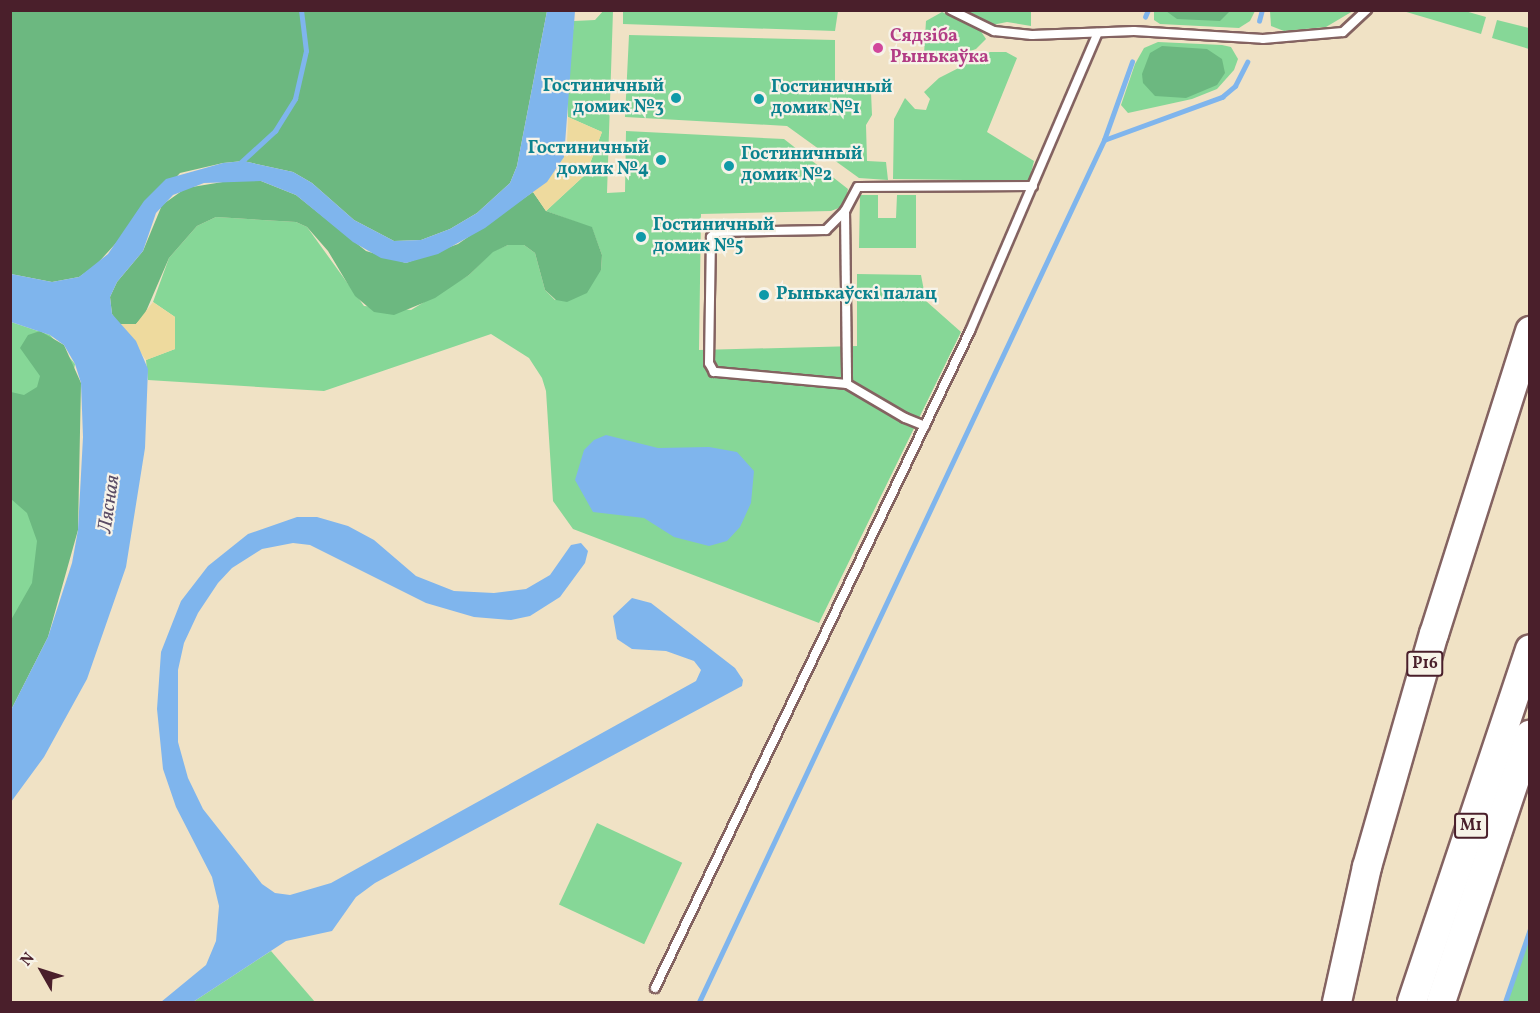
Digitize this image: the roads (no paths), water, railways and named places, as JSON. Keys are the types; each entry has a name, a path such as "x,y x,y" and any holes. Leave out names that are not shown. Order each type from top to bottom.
{"highway":[{"name":"Р16","path":"1337,1002 1376,834 1434,634 1530,331"},
{"name":"М1","path":"1412,1002 1530,649"},
{"name":"М1","path":"1441,1002 1530,734"}],"lane":[{"path":"951,10 994,31 1032,35 1098,33 1303,38 1343,32 1367,10"},
{"path":"655,988 925,426 1033,186 1098,33"},
{"path":"925,426 904,418 847,384 722,375 714,372 709,363 711,237 717,232 826,230 845,211 858,187 1033,186"},
{"path":"845,211 847,384"}],"water":[{"name":"Лясная","path":"547,11 575,11 564,157 547,182 485,228 438,254 406,263 381,258 353,242 296,195 261,181 204,183 173,195 156,213 143,251 117,282 110,297 112,314 136,341 148,369 145,448 126,567 87,679 44,757 11,802 11,710 48,637 72,563 78,530 83,437 81,383 75,364 64,345 50,335 11,322 11,274 52,282 79,277 108,254 144,201 166,179 223,163 243,161 293,172 312,183 354,220 394,241 421,240 450,229 477,213 510,183 517,166"},
{"path":"606,435 658,448 709,447 737,452 754,471 751,503 740,527 727,541 709,546 674,537 644,518 593,512 575,480 584,450 594,440"},
{"path":"297,517 317,517 348,526 374,540 416,576 454,591 494,593 526,589 550,575 571,545 581,543 588,551 585,563 560,597 530,616 511,620 474,617 426,603 310,545 293,543 262,549 232,568 218,583 198,613 184,643 178,670 178,742 188,778 203,809 262,884 275,893 290,895 331,883 696,681 701,670 694,661 666,651 632,649 617,639 613,616 632,598 651,603 735,668 743,680 742,686 375,883 356,897 332,931 286,941 193,1002 161,1002 206,965 216,941 219,906 212,877 176,807 163,769 157,709 161,652 181,601 208,566 248,534"}],"waterway":[{"path":"239,164 275,131 295,99 306,51 301,10"},
{"path":"1145,17 1148,10"},
{"path":"1259,21 1262,10"},
{"path":"699,1002 1104,140 1132,62"},
{"path":"1104,140 1222,97 1235,86 1247,62"},
{"path":"1505,1002 1530,929"}],"place":[{"name":"Сядзіба Рынькаўка","path":"878,48"},
{"name":"Гостиничный домик №3","path":"676,98"},
{"name":"Гостиничный домик №1","path":"759,99"},
{"name":"Гостиничный домик №4","path":"661,160"},
{"name":"Гостиничный домик №2","path":"729,166"},
{"name":"Гостиничный домик №5","path":"641,237"},
{"name":"Рынькаўскi палац","path":"764,295"}]}
